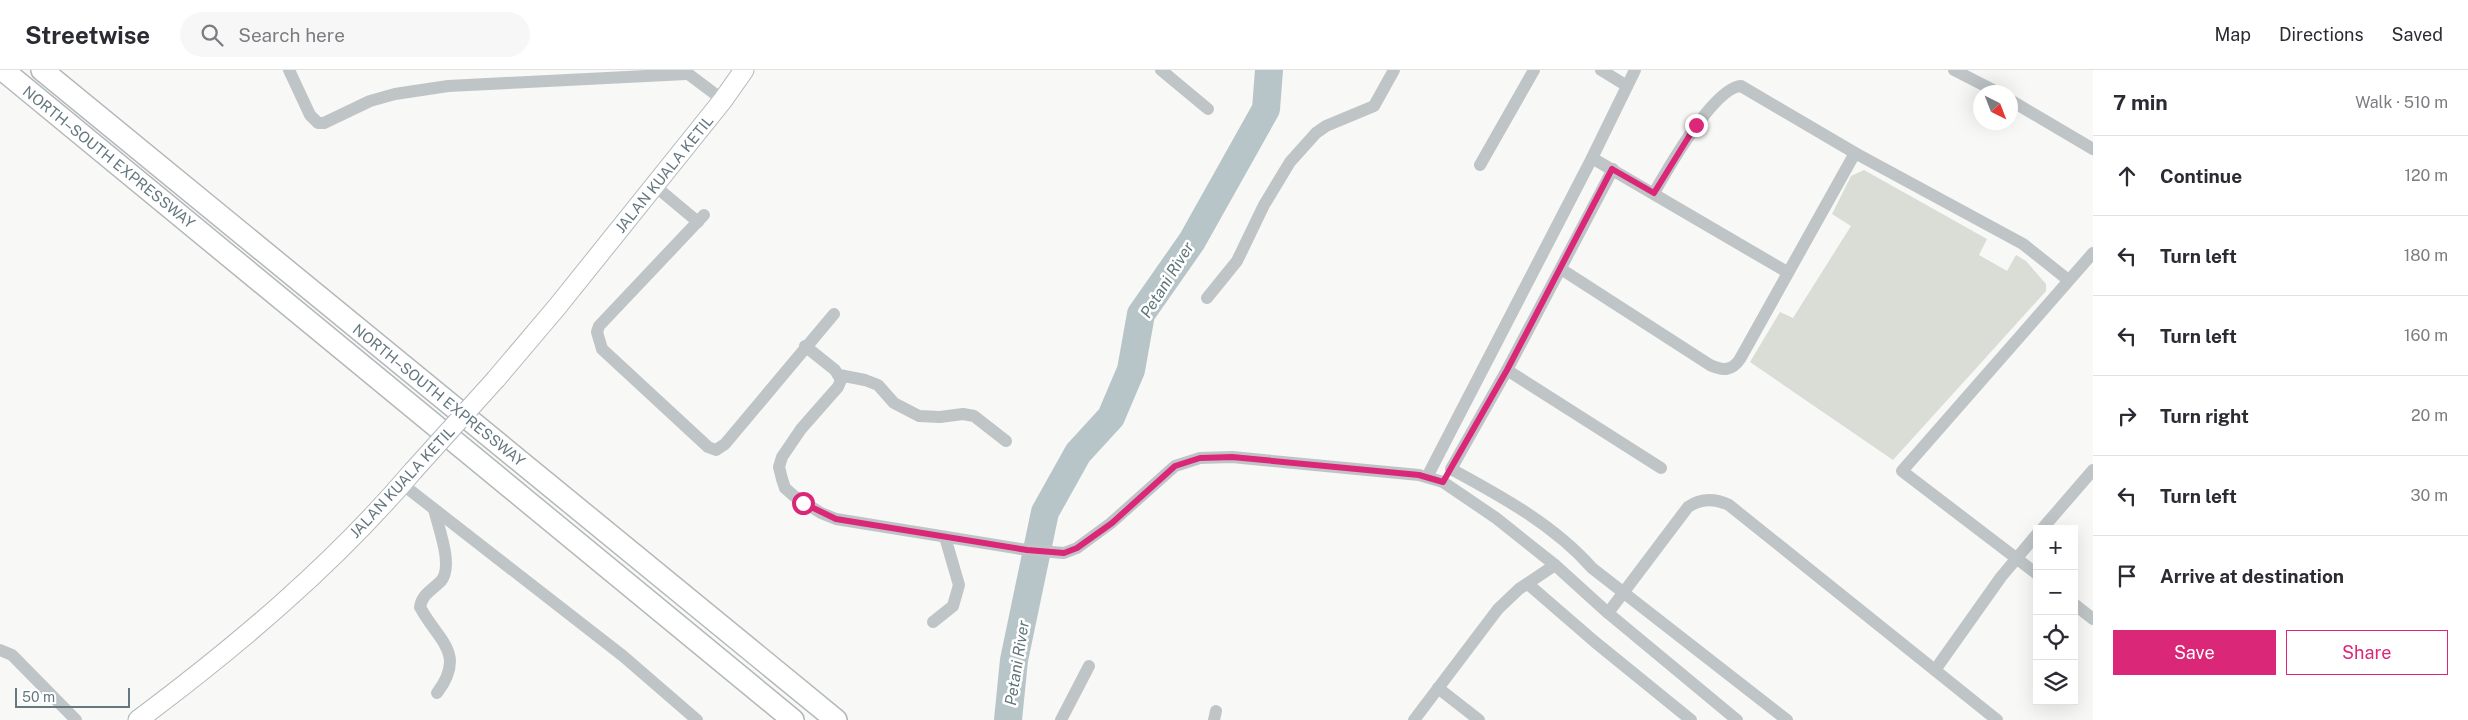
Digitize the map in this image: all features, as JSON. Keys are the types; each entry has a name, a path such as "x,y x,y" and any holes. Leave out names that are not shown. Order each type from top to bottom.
{"highway":[{"name":"NORTH–SOUTH EXPRESSWAY","path":"4,70 793,720"},
{"name":"NORTH–SOUTH EXPRESSWAY","path":"42,70 836,720"}],"main road":[{"name":"JALAN KUALA KETIL","path":"138,720 196,676 309,580 407,478 496,379 655,186 723,100 744,70"}],"street":[{"path":"289,70 310,115 318,123 324,124 370,100 448,86 684,72 723,100"},
{"path":"1161,70 1208,109"},
{"path":"1208,298 1238,261 1264,205 1290,162 1321,130 1374,106 1394,70"},
{"path":"1480,165 1534,70"},
{"path":"1601,70 1627,86"},
{"path":"1427,477 1592,158 1635,70"},
{"path":"1954,70 1983,85"},
{"path":"1654,193 1696,125 1730,89 1741,86 1855,153 2023,244 2068,280"},
{"path":"2018,105 2093,149"},
{"path":"1561,269 1710,365 1720,370 1732,368 1740,358 1786,272 1855,153"},
{"path":"1592,158 1786,272"},
{"path":"1443,482 1507,370 1612,169"},
{"path":"655,186 701,218 599,326 597,338 602,349 708,448 716,450 724,444 834,314"},
{"path":"2033,571 1902,471 2093,253"},
{"path":"805,346 839,376 864,380 878,385 894,403 919,416 940,418 962,414 974,416 1006,442"},
{"path":"1507,370 1661,468"},
{"path":"839,376 841,380 838,387 788,445 779,467 785,488 803,503 836,519 1027,550 1064,553 1077,548 1112,523 1175,466 1200,458 1232,457 1427,477 1443,482 1496,518 1555,565 1608,613 1737,720"},
{"path":"1451,469 1568,542 1592,568 1787,720"},
{"path":"2045,525 2093,470"},
{"path":"407,478 434,509 624,656 697,720"},
{"path":"1608,613 1688,507 1702,500 1716,500 1728,505 1997,720"},
{"path":"434,509 446,566 441,580 426,594 420,608 445,642 451,655 447,680 437,693"},
{"path":"933,622 953,606 959,585 945,537"},
{"path":"1935,670 2016,558 2033,539"},
{"path":"1414,720 1498,609 1555,565"},
{"path":"1528,584 1595,642 1692,720"},
{"path":"2078,607 2093,619"},
{"path":"0,650 12,655 76,720"},
{"path":"1061,720 1089,666"},
{"path":"1438,688 1479,720"}],"shaded area":[{"path":"1864,170 1987,239 1979,255 2007,271 2016,255 2026,261 2046,284 2046,291 1893,460 1750,362 1780,312 1793,318 1851,226 1832,214 1851,176"}],"waterway":[{"name":"Petani River","path":"1008,720 1014,660 1045,512 1078,453 1111,417 1131,370 1141,314 1192,241 1266,109 1269,70"}],"route":[{"path":"803,503 836,519 1027,550 1064,553 1077,548 1112,523 1175,466 1200,458 1212,456 1232,457 1419,475 1443,482 1507,370 1612,169 1654,193 1696,125"}]}
